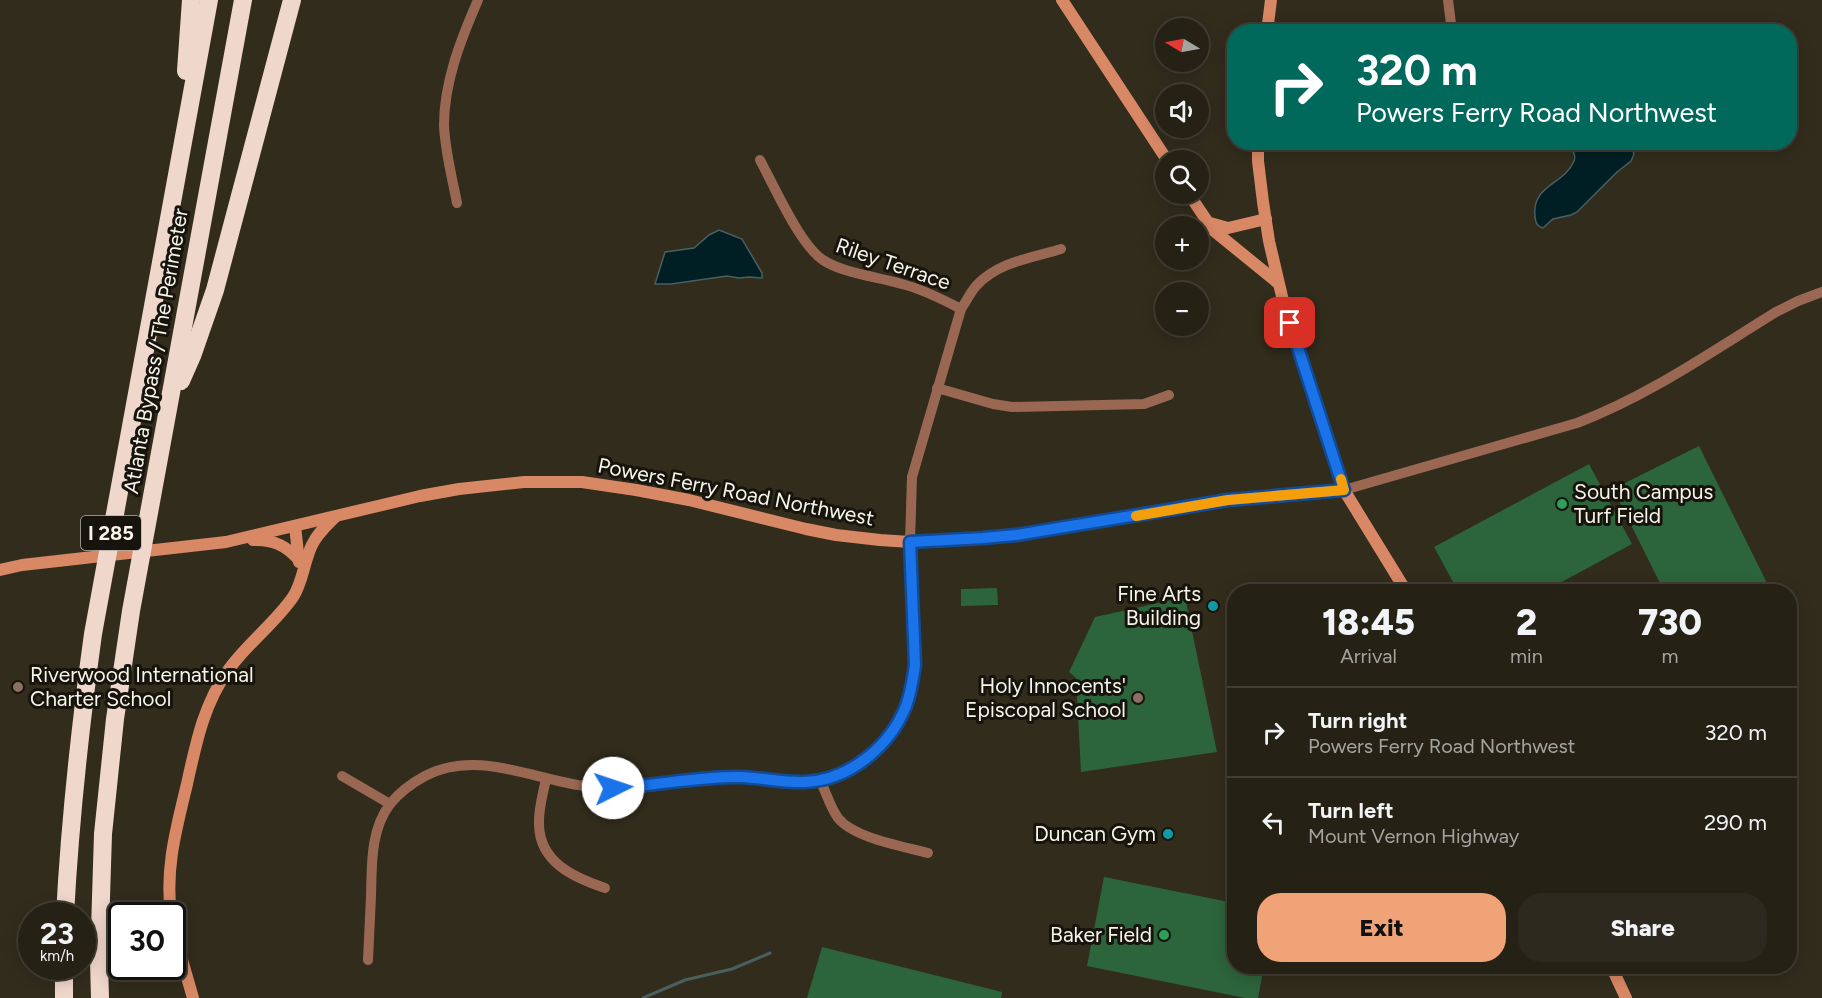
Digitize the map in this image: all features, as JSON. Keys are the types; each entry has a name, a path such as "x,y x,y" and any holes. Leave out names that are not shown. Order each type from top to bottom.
{"highway":[{"path":"180,154 191,0"},
{"name":"Atlanta Bypass / The Perimeter","path":"66,902 80,727 93,634 209,0"},
{"name":"Atlanta Bypass / The Perimeter","path":"100,998 99,961 104,834 115,718 131,611 243,0"},
{"path":"169,407 192,356 215,290 292,0"},
{"path":"63,980 64,998"}],"street":[{"path":"457,203 445,133 446,96 452,71 478,0"},
{"path":"1062,0 1160,150"},
{"path":"1268,24 1271,0"},
{"path":"1448,0 1451,24"},
{"path":"1258,150 1266,219 1278,283 1344,490 1402,584"},
{"name":"Riley Terrace","path":"760,160 805,242 823,260 834,267 904,284 961,309"},
{"path":"1197,204 1214,230 1225,241 1278,283"},
{"path":"1210,223 1228,228 1266,219"},
{"path":"368,960 373,850 379,823 390,804 401,793 417,780 435,771 472,764 489,765 546,779 613,788 684,780 741,777 794,782 820,780 847,771 872,754 892,732 906,705 912,685 915,665 910,542 912,477 961,309 975,287 994,271 1061,249"},
{"path":"1344,490 1602,414 1641,395 1776,312 1822,292"},
{"path":"937,388 1012,407 1144,404 1169,395"},
{"name":"Powers Ferry Road Northwest","path":"233,540 420,496 524,482 582,482 689,500 836,535 910,542 1005,536 1228,500 1344,490"},
{"path":"169,902 169,866 199,728 211,699 229,669 295,594 315,539 335,517"},
{"path":"295,526 300,581"},
{"path":"0,570 22,565 233,540 277,543 292,552 299,560"},
{"path":"342,776 390,804"},
{"path":"546,779 538,824 545,849 569,874 605,888"},
{"path":"820,780 833,812 849,828 860,834 928,853"},
{"path":"186,974 193,998"},
{"path":"1615,974 1626,998"}],"green space":[{"path":"1699,446 1768,584 1660,584 1613,489"},
{"name":"South Campus Turf Field","path":"1589,464 1632,544 1558,584 1454,584 1434,547"},
{"path":"997,588 998,605 961,606 961,589"},
{"path":"1185,597 1217,752 1081,772 1076,678 1069,672 1095,617"},
{"name":"Baker Field","path":"1104,877 1227,902 1227,974 1262,974 1258,998 1245,998 1087,966"},
{"path":"822,947 1002,992 1001,998 807,998"}],"water":[{"path":"1572,150 1633,150 1634,154 1631,161 1577,212 1553,219 1543,228 1536,223 1535,217 1538,198 1569,169 1575,159"},
{"path":"719,230 742,239 762,273 762,278 727,276 655,284 665,252 694,248"}],"waterway":[{"path":"643,998 685,980 732,969 770,953"}],"slow traffic":[{"path":"1136,516 1228,500 1344,490 1341,479"}],"place":[{"name":"South Campus Turf Field","path":"1562,504"},
{"name":"Fine Arts Building","path":"1213,606"},
{"name":"Riverwood International Charter School","path":"18,687"},
{"name":"Holy Innocents' Episcopal School","path":"1138,698"},
{"name":"Duncan Gym","path":"1168,834"},
{"name":"Baker Field","path":"1164,935"}],"route":[{"path":"613,788 638,787 684,780 741,777 807,782 847,771 872,754 892,732 900,719 912,685 915,665 910,542 1016,535 1228,500 1344,490 1290,323"}]}
